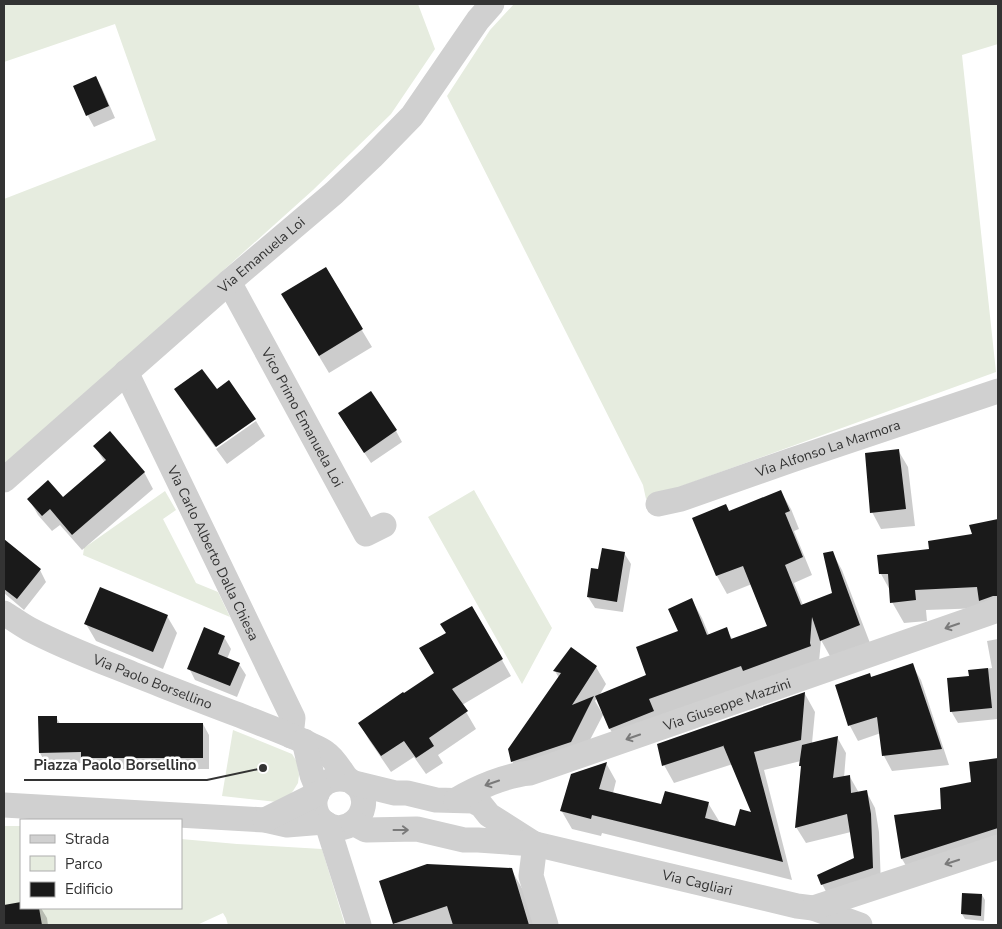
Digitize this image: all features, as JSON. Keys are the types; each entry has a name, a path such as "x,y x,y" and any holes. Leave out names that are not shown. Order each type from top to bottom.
{"street":[{"name":"Via Emanuela Loi","path":"4,480 229,282 334,193 372,157 412,116 478,20 492,4"},
{"name":"Vico Primo Emanuela Loi","path":"229,282 366,534 384,525"},
{"name":"Via Carlo Alberto Dalla Chiesa","path":"126,372 293,718 298,739"},
{"name":"Via Alfonso La Marmora","path":"658,504 680,499 998,391"},
{"name":"Via Giuseppe Mazzini","path":"456,800 471,790 520,774 530,773 998,610"},
{"name":"Via Paolo Borsellino","path":"4,613 28,628 80,653 298,739 327,753 351,782"},
{"path":"298,739 318,792"},
{"path":"327,753 387,781 407,793"},
{"path":"341,778 351,782 359,789 363,796 363,811 359,818 338,824 318,816 315,800 318,792 327,782 341,778"},
{"name":"Via Cagliari","path":"351,782 395,793 407,793 436,800 473,801 481,805 489,815 535,844"},
{"name":"Via Cagliari","path":"265,820 318,792"},
{"name":"Via Cagliari","path":"4,805 265,820 287,825 338,824 366,830 417,829 464,840 535,844 803,913 860,925"},
{"path":"478,840 488,832 491,821 489,815"},
{"path":"338,824 340,863 359,925"},
{"path":"535,844 531,876 546,925"},
{"path":"803,913 998,847"}],"green space":[{"path":"4,4 418,4 435,49 391,114 313,190 4,467 4,199 156,140 115,24 4,62"},
{"path":"514,4 998,4 998,44 962,55 996,372 646,499 643,485 447,96 490,30"},
{"path":"474,490 552,628 522,684 428,517"},
{"path":"165,491 176,510 163,519 196,583 218,592 230,617 83,555 84,548"},
{"path":"233,730 292,754 297,762 299,775 298,783 287,798 277,802 222,796"},
{"path":"4,826 20,826 20,909 182,909 182,839 322,849 345,925 228,925 223,913 197,925 4,925"}],"building":[{"path":"96,76 109,106 86,116 73,86"},
{"path":"326,267 363,329 319,356 281,294"},
{"path":"202,369 217,389 229,380 256,419 216,447 174,389"},
{"path":"371,391 397,430 364,453 338,413"},
{"path":"110,431 145,472 72,535 50,509 42,516 27,499 48,480 63,497 106,460 93,446"},
{"path":"899,449 906,509 870,513 865,453"},
{"path":"781,490 790,511 785,513 803,557 785,565 801,605 832,593 823,553 833,551 860,625 820,641 812,617 811,646 743,671 741,666 649,699 654,711 609,729 595,696 646,675 636,647 678,631 668,609 692,598 707,635 727,627 731,639 767,626 743,566 716,576 692,518 726,504 729,511"},
{"path":"998,519 998,596 979,601 977,587 915,590 916,600 890,603 888,574 879,574 877,555 929,549 928,541 972,534 969,525"},
{"path":"4,539 41,569 17,599 4,589"},
{"path":"602,548 625,552 617,602 587,597 591,568 598,569"},
{"path":"100,587 168,615 153,652 84,624"},
{"path":"472,606 503,659 452,689 468,711 429,738 434,746 416,758 404,741 381,756 358,723 434,673 419,648 446,633 440,624"},
{"path":"204,627 225,636 218,654 240,663 230,686 187,669"},
{"path":"571,647 597,666 572,705 594,696 571,742 511,762 508,749 561,673 553,671"},
{"path":"913,663 942,749 882,756 877,717 848,726 835,685 870,673 871,677"},
{"path":"988,668 992,708 950,712 947,678 969,676 968,670"},
{"path":"805,692 801,740 754,752 783,862 592,815 591,819 560,811 571,774 607,762 599,789 661,804 665,791 709,802 705,818 735,826 740,809 751,812 723,745 662,766 657,744"},
{"path":"38,716 57,716 57,723 203,723 203,758 81,758 81,752 39,753"},
{"path":"838,736 833,778 850,775 851,793 867,790 871,814 873,868 821,885 817,875 854,858 847,814 795,828 801,766 799,766 802,745"},
{"path":"998,758 998,828 901,859 894,815 941,809 940,788 971,782 969,762"},
{"path":"427,864 512,868 529,925 453,925 447,906 393,924 379,881"},
{"path":"962,893 982,894 981,916 961,914"},
{"path":"20,902 20,909 39,909 42,925 4,925 4,905"}],"place":[{"name":"Piazza Paolo Borsellino","path":"263,768"}]}
